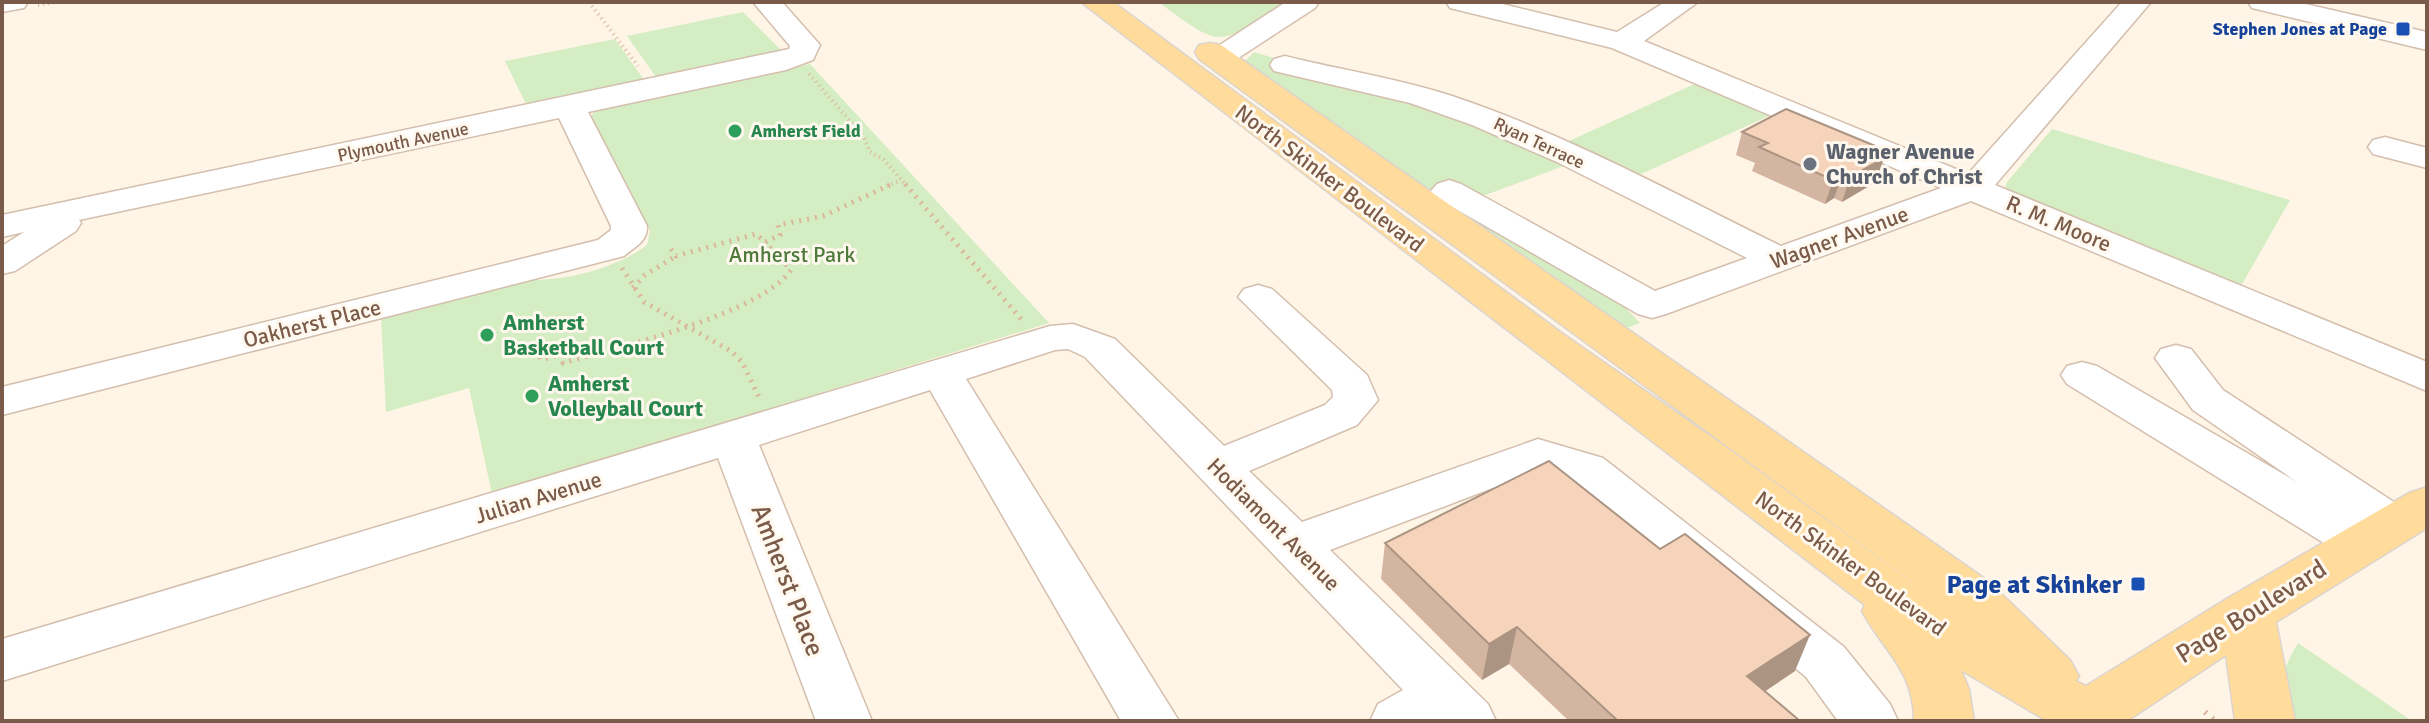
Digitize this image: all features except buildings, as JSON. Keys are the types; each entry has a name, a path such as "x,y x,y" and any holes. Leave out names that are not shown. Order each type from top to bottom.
{"main road":[{"name":"North Skinker Boulevard","path":"1095,2 1928,624 2088,719"},
{"name":"North Skinker Boulevard","path":"1141,2 1969,595 2088,719"},
{"name":"Page Boulevard","path":"2088,719 2247,613 2394,524"},
{"path":"1856,568 1930,664 1942,689 1944,721"},
{"path":"2247,613 2265,721"}],"street":[{"path":"2,4 14,2"},
{"path":"767,2 805,45 803,61"},
{"path":"1219,58 1305,2"},
{"name":"R. M. Moore","path":"1460,2 1622,42 2427,378"},
{"path":"1622,42 1684,2"},
{"name":"Wagner Avenue","path":"1449,191 1652,306 1975,187 2137,2"},
{"path":"2262,2 2427,41"},
{"name":"Plymouth Avenue","path":"2,226 786,61 803,61"},
{"name":"Ryan Terrace","path":"1285,65 1322,78 1436,100 1506,125 1778,259"},
{"path":"570,107 629,226 629,234 620,253"},
{"path":"2385,147 2427,158"},
{"path":"2,263 84,209"},
{"name":"Oakherst Place","path":"2,401 597,253 620,253"},
{"path":"1217,466 1341,415 1356,400 1352,385 1258,297"},
{"name":"Hodiamont Avenue","path":"1073,336 1100,348 1294,544 1436,712"},
{"name":"Julian Avenue","path":"2,660 748,423 941,373 1050,338 1073,336"},
{"path":"2176,358 2208,400 2394,524"},
{"path":"941,373 1151,721"},
{"path":"2082,375 2394,524"},
{"name":"Amherst Place","path":"748,423 844,721"},
{"path":"1294,544 1538,454 1587,469 1825,662 1870,721"}],"path":[{"path":"589,2 656,89"},
{"path":"803,61 864,137 870,152 883,159 1027,327"},
{"path":"765,242 780,235 778,225 823,216 901,180"},
{"path":"540,357 541,360 561,354 563,363 744,305 786,281 791,270 756,234 719,241 676,256 645,275 633,288"},
{"path":"671,249 676,256"},
{"path":"620,253 633,288 651,307 721,344 742,362 748,423"},
{"path":"2205,712 2215,721"}],"green space":[{"path":"1158,2 1285,2 1246,27 1221,37 1197,29"},
{"path":"743,12 780,49 777,52 656,77 627,36"},
{"path":"615,39 644,80 526,104 505,61"},
{"path":"1254,52 1403,98 1572,163 1461,204 1621,303 1640,323 1624,329 1247,64 1246,60"},
{"name":"Amherst Park","path":"810,64 1049,323 492,494 469,388 386,412 381,317 529,280 591,272 647,245 650,231 591,117 594,112"},
{"path":"1699,82 1773,114 1628,180 1558,146"},
{"path":"2052,129 2290,200 2240,288 2012,195 2005,188 2007,182"},
{"path":"2298,643 2412,721 2284,721 2283,680"}],"place":[{"name":"Stephen Jones at Page","path":"2403,29"},
{"name":"Amherst Field","path":"735,131"},
{"name":"Wagner Avenue Church of Christ","path":"1810,164"},
{"name":"Amherst Basketball Court","path":"487,335"},
{"name":"Amherst Volleyball Court","path":"532,396"},
{"name":"Page at Skinker","path":"2138,584"}]}
